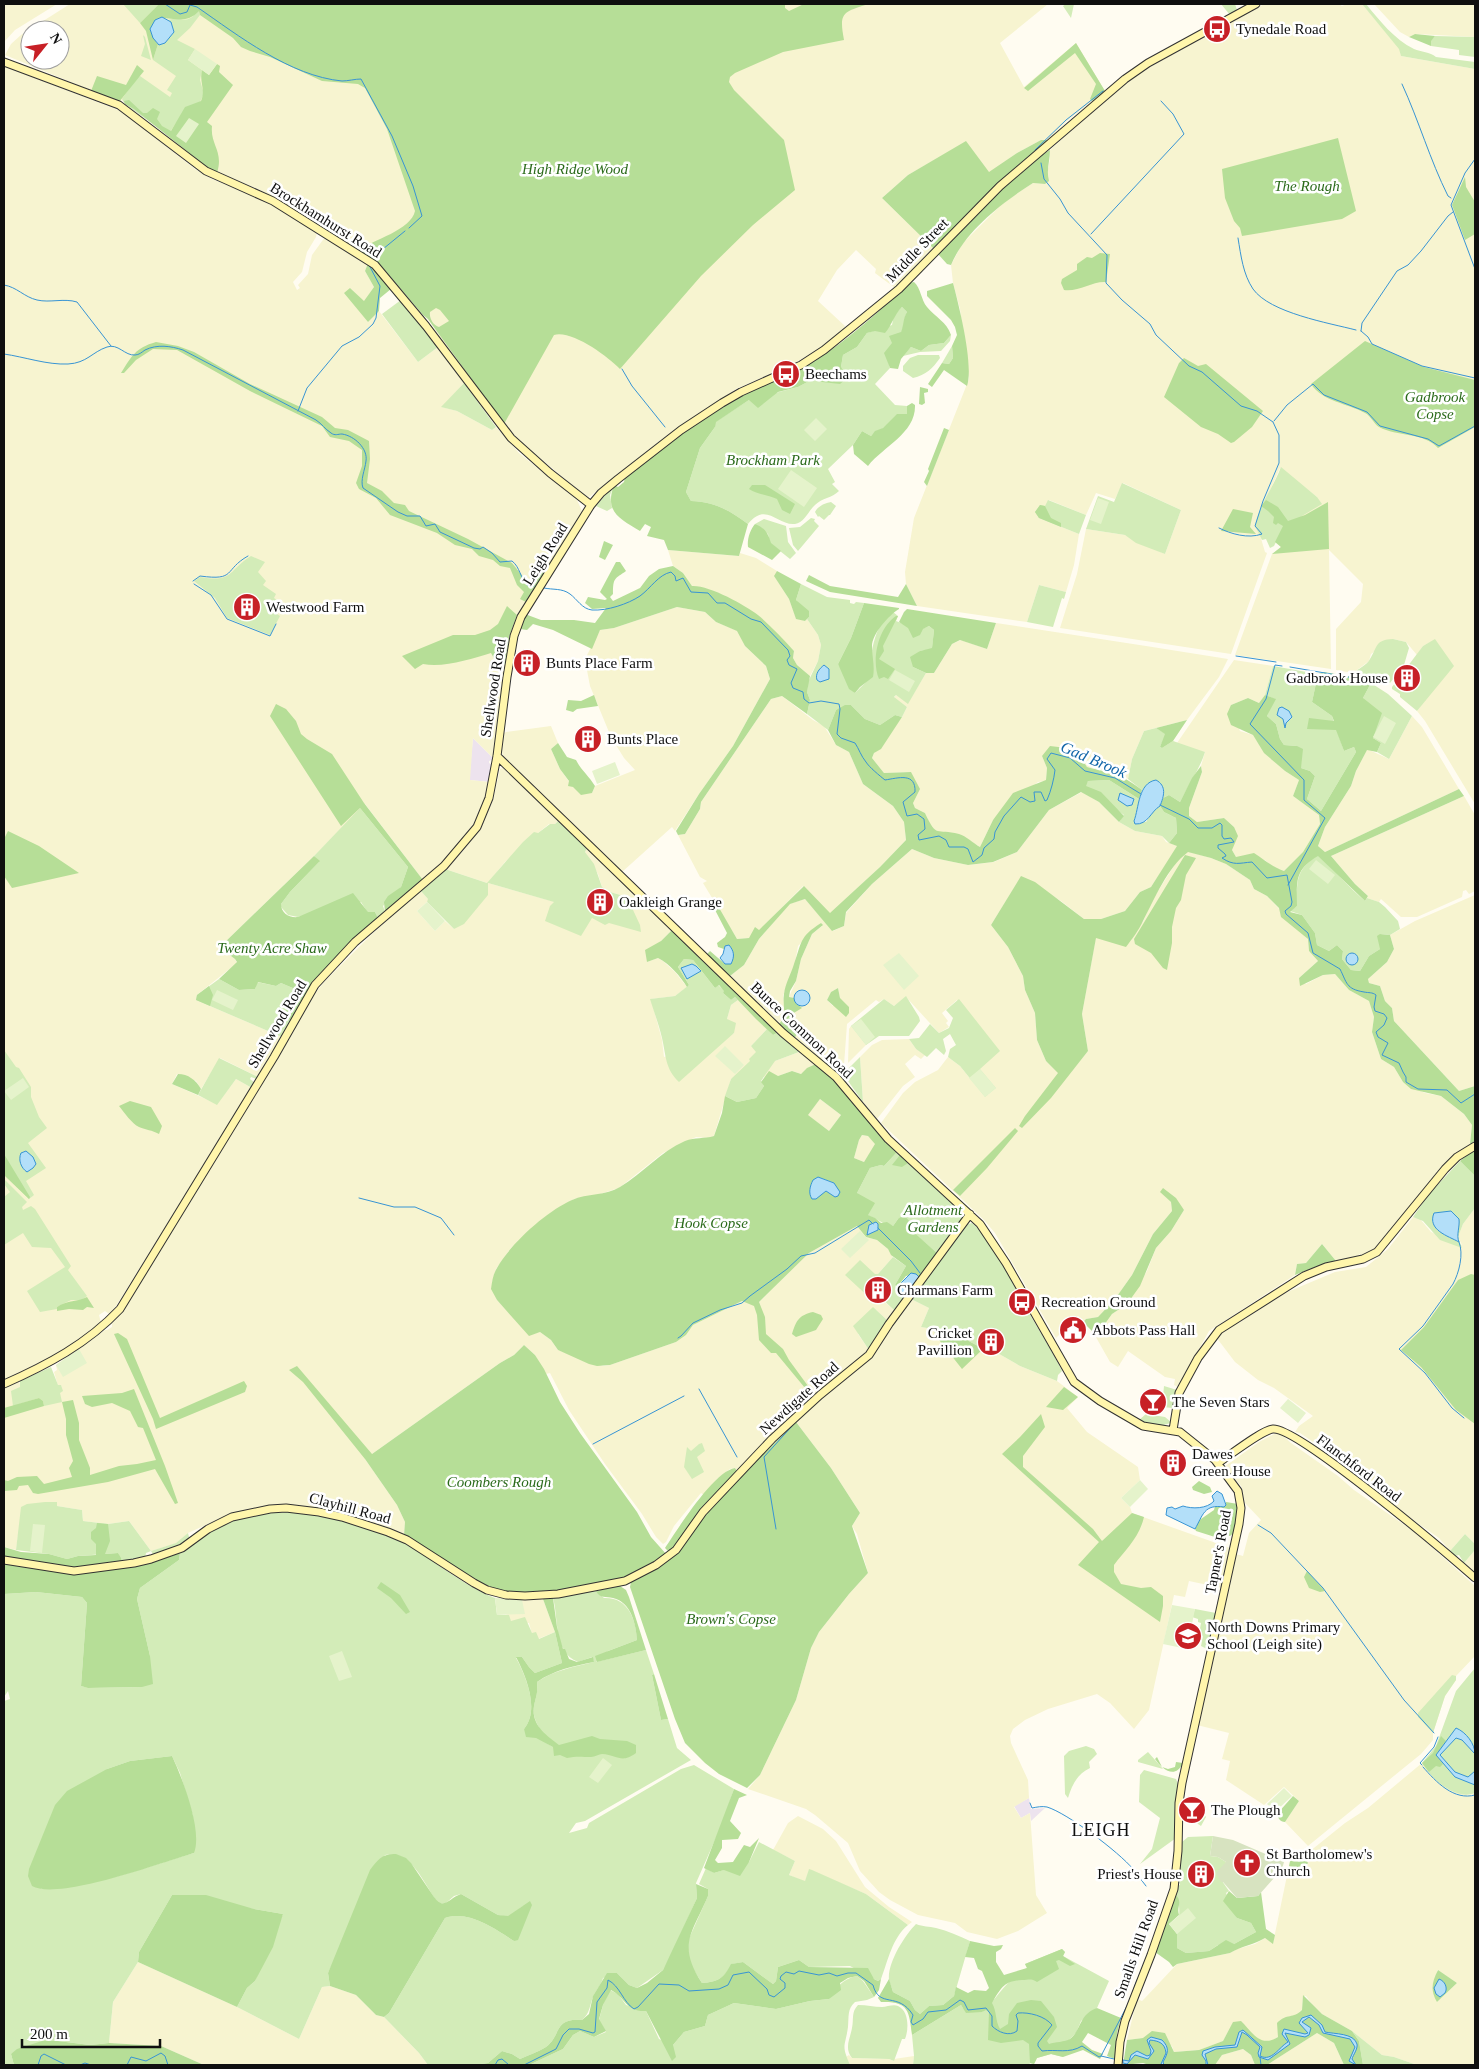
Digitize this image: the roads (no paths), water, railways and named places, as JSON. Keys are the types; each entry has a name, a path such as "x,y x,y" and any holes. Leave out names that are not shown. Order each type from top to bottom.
{"street":[{"name":"Middle Street","path":"591,505 601,493 681,430 741,392 801,365 850,329 899,289 1000,186 1134,71 1256,4"},
{"name":"Brockhamhurst Road","path":"4,62 119,105 206,171 274,202 375,265 420,318 511,438 550,474 591,505"},
{"name":"Leigh Road","path":"521,617 591,505"},
{"name":"Shellwood Road","path":"4,1384 52,1362 81,1344 106,1324 120,1309 264,1074 314,985 355,942 444,866 477,827 487,806 497,756 514,636 521,617"},
{"name":"Bunce Common Road","path":"497,756 783,1033 836,1077 888,1139 970,1214 990,1237 1074,1382 1142,1426 1173,1430"},
{"path":"1173,1430 1176,1406 1181,1389 1206,1345 1219,1330 1304,1276 1326,1267 1363,1259 1378,1252 1435,1180 1452,1162 1475,1146"},
{"name":"Newdigate Road","path":"625,1581 656,1565 676,1550 703,1512 772,1439 820,1395 869,1355 889,1324 970,1214"},
{"name":"Flanchford Road","path":"1218,1463 1265,1431 1279,1429 1346,1474 1427,1536 1475,1578"},
{"name":"Tapner's Road","path":"1173,1430 1188,1438 1218,1463 1238,1491 1241,1508 1216,1634 1186,1763 1179,1803 1179,1841"},
{"name":"Clayhill Road","path":"4,1560 74,1570 134,1563 182,1548 208,1529 232,1517 270,1509 286,1508 319,1512 388,1532 407,1540 487,1590 506,1595 558,1594 625,1581"},
{"name":"Smalls Hill Road","path":"1118,2061 1125,2021 1174,1889 1179,1841"}],"water":[{"path":"162,17 171,22 174,32 165,43 159,45 153,38 150,29 155,20"},
{"path":"824,665 829,669 829,679 820,682 817,680 817,674"},
{"path":"1282,707 1289,711 1292,717 1286,723 1285,728 1283,719 1277,715 1279,708"},
{"path":"1156,780 1163,788 1160,806 1146,820 1135,824 1134,821 1142,791 1150,782"},
{"path":"1120,793 1134,799 1132,805 1127,806 1118,800"},
{"path":"729,945 733,952 733,958 731,964 725,964 720,958 725,946"},
{"path":"1354,953 1357,954 1357,964 1350,965 1347,964 1346,957 1347,954"},
{"path":"692,964 701,971 687,979 681,968"},
{"path":"799,990 805,990 810,995 808,1004 799,1006 794,1001 794,995"},
{"path":"26,1151 33,1157 36,1164 27,1172 20,1161 21,1153"},
{"path":"818,1177 834,1183 840,1192 838,1196 835,1197 826,1191 816,1199 812,1199 810,1187 813,1180"},
{"path":"1451,1211 1459,1219 1459,1242 1444,1235 1433,1224 1434,1213"},
{"path":"876,1222 878,1230 867,1235 869,1225"},
{"path":"911,1273 919,1277 907,1293 900,1295 897,1287"},
{"path":"1217,1491 1222,1494 1226,1505 1224,1507 1208,1509 1202,1515 1195,1529 1166,1515 1167,1508 1172,1507 1175,1509 1183,1506 1199,1508 1207,1506 1214,1501 1212,1496"},
{"path":"1456,1728 1469,1739 1475,1754 1462,1740 1456,1738 1440,1755 1455,1772 1468,1777 1475,1771 1475,1785 1455,1777 1436,1755"},
{"path":"1439,1979 1446,1987 1445,1993 1440,1997 1436,1994 1434,1988"},
{"path":"1311,2015 1322,2025 1325,2032 1348,2036 1355,2040 1357,2048 1352,2059 1356,2065 1349,2061 1355,2047 1350,2039 1323,2033 1319,2025 1309,2017 1302,2022 1311,2028 1309,2035 1305,2037 1285,2033 1290,2044 1268,2060 1259,2057 1260,2047 1242,2032 1237,2047 1216,2049 1205,2054 1208,2065 1206,2065 1202,2055 1203,2051 1215,2047 1235,2045 1239,2032 1243,2030 1262,2047 1260,2056 1272,2056 1288,2042 1282,2034 1284,2029 1308,2033 1299,2023 1302,2018"},
{"path":"1151,2037 1162,2040 1166,2046 1167,2051 1163,2062 1164,2065 1161,2064 1166,2053 1163,2045 1150,2040 1149,2043 1154,2051 1148,2059 1135,2055 1127,2064 1123,2063 1123,2060 1129,2061 1131,2055 1137,2051 1147,2056 1150,2055 1151,2051 1147,2040"}],"waterway":[{"path":"165,4 180,14 187,12 190,5 197,7 266,53 303,71 323,78 342,81 361,79 392,136 413,186 422,216 409,228"},
{"path":"1402,84 1448,196 1451,198"},
{"path":"1035,150 1066,120 1103,91"},
{"path":"1091,234 1184,134 1173,114 1161,101"},
{"path":"1475,159 1465,173 1451,205 1475,269"},
{"path":"1041,163 1044,179 1060,199 1068,213 1107,255 1106,283 1122,300 1150,324 1156,335 1189,366 1202,372 1241,406 1257,411 1273,422 1279,435 1279,463 1255,526 1262,534 1240,535 1219,528"},
{"path":"1361,331 1362,323 1397,271 1408,265 1453,212"},
{"path":"372,258 405,231"},
{"path":"1238,238 1247,277 1253,289 1261,297 1272,305 1286,311 1356,330"},
{"path":"298,411 307,388 342,346 359,337 373,324 376,318 380,286 369,265"},
{"path":"4,285 37,300 77,302 111,346"},
{"path":"1361,331 1372,344 1422,366 1475,378"},
{"name":"Gad Brook","path":"4,354 44,362 68,364 85,360 102,349 111,346 131,355 159,346 183,350 316,420 332,434 352,437 363,448 366,456 362,478 363,488 398,512 407,516 420,516 426,526 435,524 440,532 474,548 480,549 483,547 500,562 512,561 517,566 528,586 534,586"},
{"path":"622,369 632,386 665,427"},
{"path":"1274,421 1287,405 1313,384 1324,395 1367,412 1380,426 1428,439 1439,446 1475,426"},
{"path":"193,581 200,576 225,576 248,556"},
{"name":"Gad Brook","path":"544,588 567,592 588,609 604,609 635,599 662,576 671,572 675,576 676,581 683,578 691,592 708,593 717,603 725,603 751,619 761,622 788,650 790,656 787,660 789,665 797,669 791,683 793,688 803,692 804,699 809,703 821,701 839,704 837,734 841,738 855,743 867,764 885,780 905,778 913,781 915,792 903,802 907,816 917,814 924,819 925,829 918,835 919,840 939,836 946,840 949,847 964,847 968,849 973,862 982,855 984,848 994,839 995,832 1004,816 1021,797 1030,802 1035,801 1034,792 1041,792 1045,801 1047,800 1055,770 1047,759 1051,753 1070,758 1085,771 1115,778 1141,794"},
{"path":"194,584 211,595 227,619 270,636 276,624"},
{"path":"1236,656 1276,662"},
{"path":"1282,666 1275,665 1266,699 1250,724 1304,780 1304,800 1325,818 1288,885"},
{"path":"1290,667 1354,678"},
{"name":"Gad Brook","path":"1160,805 1189,819 1198,828 1212,828 1220,823 1224,839 1231,838 1234,842 1218,845 1218,848 1225,854 1226,856 1222,858 1226,861 1237,863 1252,862 1267,878 1287,875 1292,902 1291,906 1285,911 1286,914 1308,933 1313,953 1340,969 1350,987 1376,995 1375,1011 1384,1014 1387,1018 1384,1025 1376,1032 1378,1037 1388,1043 1382,1055 1399,1063 1406,1077 1406,1082 1418,1089 1447,1090 1461,1103 1475,1094"},
{"name":"Gad Brook","path":"1475,1132 1475,1140"},
{"path":"359,1198 394,1207 415,1207 441,1218 454,1235"},
{"path":"678,1338 693,1323 720,1310 742,1303 801,1256 815,1253 869,1220 873,1224"},
{"path":"878,1228 911,1261 920,1273"},
{"path":"1459,1242 1461,1252 1460,1263 1453,1284 1423,1326 1399,1349 1425,1373 1452,1408 1464,1418"},
{"path":"699,1389 737,1457"},
{"path":"593,1444 684,1396"},
{"path":"776,1529 764,1457 793,1425"},
{"path":"1258,1525 1271,1533 1323,1588 1404,1700 1434,1733"},
{"path":"1422,1765 1420,1763 1434,1747 1438,1737"},
{"path":"1423,1767 1434,1779 1453,1793 1467,1796 1475,1795"},
{"path":"1030,1803 1032,1808 1047,1807 1067,1817 1092,1834 1133,1869"},
{"path":"1136,1873 1146,1886"},
{"path":"524,2065 556,2049 563,2035 569,2029 595,2032 597,2002 607,1988 608,1980 616,1986 634,2009 659,1984 679,1985 689,1991 719,1989 728,1985 733,1975 749,1972 767,1989 769,1995 774,1997 785,1988 785,1983 780,1979 781,1976 786,1972 794,1974 799,1971 819,1975 829,1973 837,1976 856,1973 873,1985 876,1992 884,1999 895,2001 907,2008 913,2015 911,2022 913,2025 923,2019 928,2012 946,2010 960,2000 964,2002 968,2010 986,2008 992,2016 992,2026 1004,2033 1011,2034 1017,2031 1018,2021 1016,2015 1018,2013 1032,2014 1045,2019 1052,2025 1038,2043 1042,2051 1068,2051 1082,2046 1099,2057 1114,2059"},
{"path":"1133,1991 1137,1980"},
{"path":"1101,2056 1127,2006"},
{"path":"127,2065 131,2057 146,2061 161,2053 165,2056 168,2065"},
{"path":"38,2065 41,2056 44,2054 66,2065"},
{"path":"1260,2057 1261,2065"},
{"path":"495,2065 498,2060 502,2059 509,2065"},
{"path":"80,2065 85,2063 91,2065"}],"place":[{"name":"Tynedale Road","path":"1217,29"},
{"name":"Beechams","path":"786,374"},
{"name":"Westwood Farm","path":"247,607"},
{"name":"Bunts Place Farm","path":"527,663"},
{"name":"Gadbrook House","path":"1407,678"},
{"name":"Bunts Place","path":"588,739"},
{"name":"Oakleigh Grange","path":"600,902"},
{"name":"Charmans Farm","path":"878,1290"},
{"name":"Recreation Ground","path":"1022,1302"},
{"name":"Abbots Pass Hall","path":"1073,1330"},
{"name":"Cricket Pavillion","path":"991,1342"},
{"name":"The Seven Stars","path":"1153,1402"},
{"name":"Dawes Green House","path":"1173,1463"},
{"name":"North Downs Primary School (Leigh site)","path":"1188,1636"},
{"name":"The Plough","path":"1192,1810"},
{"name":"St Bartholomew's Church","path":"1247,1863"},
{"name":"Priest's House","path":"1201,1874"}],"district":[{"name":"LEIGH","path":"1101,1830"}],"park label":[{"name":"High Ridge Wood","path":"575,169"},
{"name":"The Rough","path":"1307,186"},
{"name":"Gadbrook Copse","path":"1435,406"},
{"name":"Brockham Park","path":"773,460"},
{"name":"Twenty Acre Shaw","path":"272,948"},
{"name":"Allotment Gardens","path":"933,1218"},
{"name":"Hook Copse","path":"711,1223"},
{"name":"Coombers Rough","path":"499,1482"},
{"name":"Brown's Copse","path":"731,1619"}]}
